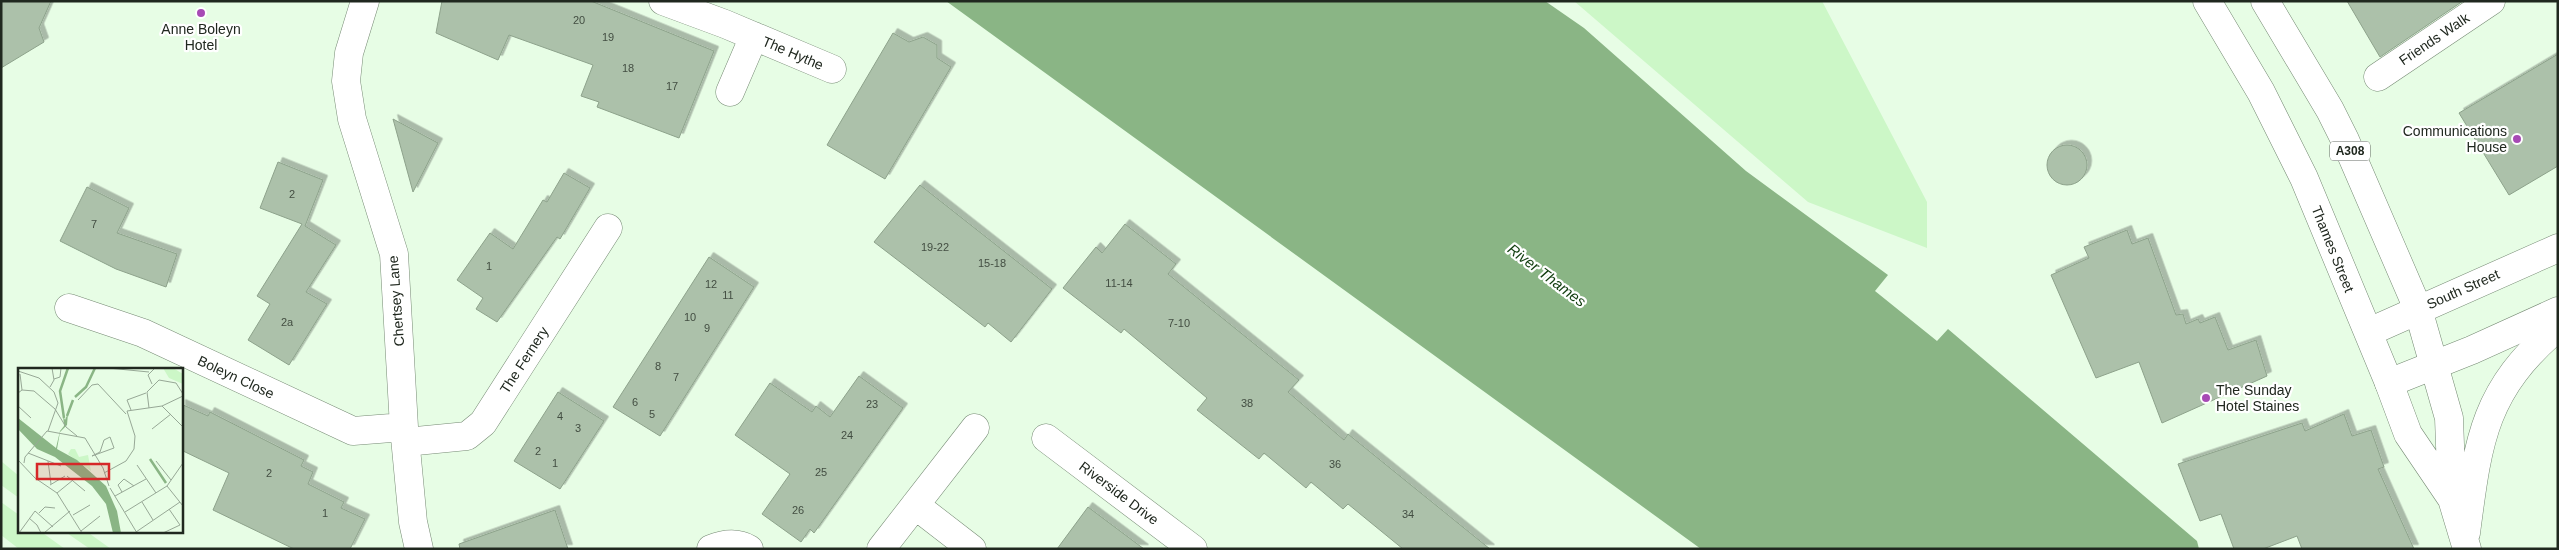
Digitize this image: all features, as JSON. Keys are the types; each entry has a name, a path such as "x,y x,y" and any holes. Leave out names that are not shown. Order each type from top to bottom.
{"street":[{"name":"Chertsey Lane","path":"366,1 349,53 346,80 352,119 394,254 405,434 413,522 419,549"},
{"name":"The Hythe","path":"663,1 832,69"},
{"name":"Thames Street","path":"2207,1 2261,92 2304,178 2369,332 2408,434 2452,498"},
{"name":"Thames Street","path":"2265,1 2342,132 2418,309 2449,418 2452,498 2466,546"},
{"name":"Friends Walk","path":"2378,77 2491,1"},
{"name":"The Hythe","path":"730,92 754,36"},
{"name":"The Fernery","path":"405,434 466,436 483,423 608,228"},
{"name":"South Street","path":"2369,332 2558,248"},
{"name":"Boleyn Close","path":"70,308 143,333 353,431 405,434"},
{"path":"2389,383 2434,366 2558,311"},
{"path":"2466,546 2479,444 2488,414 2501,391 2525,358 2558,327"},
{"path":"880,549 975,428"},
{"name":"Riverside Drive","path":"1046,438 1193,549"},
{"path":"915,505 972,549"},
{"path":"711,549 723,544 743,546 749,549"}],"shaded area":[{"path":"1574,1 1822,1 1927,202 1927,248 1808,202"},
{"path":"1,461 18,475 18,497 1,485"},
{"path":"1,502 18,514 18,532 41,532 65,549 19,549 1,535"},
{"path":"65,532 87,532 111,549 90,549"}],"water":[{"name":"River Thames","path":"946,1 1545,1 1584,28 1746,171 1888,275 1875,291 1937,341 1948,329 2197,541 2199,549 1701,549"}],"building":[{"path":"1,1 51,1 39,28 44,42 1,68"},
{"path":"442,1 591,1 714,51 679,138 597,107 599,102 581,96 593,65 509,35 498,60 436,33"},
{"path":"2347,1 2463,1 2380,57"},
{"path":"893,33 909,42 923,37 937,45 937,58 951,67 885,179 827,145"},
{"name":"Communications House","path":"2558,54 2558,166 2509,195 2459,113"},
{"path":"393,119 438,143 413,192"},
{"path":"2071,145 2078,148 2084,154 2087,165 2086,173 2078,182 2071,185 2063,185 2056,182 2048,173 2047,161 2050,154 2059,146"},
{"path":"278,162 323,180 305,226 336,245 306,292 327,304 289,365 248,340 270,304 257,296 302,224 260,208"},
{"path":"564,173 590,188 560,239 557,237 497,322 476,309 483,298 457,280 490,233 513,249 543,200 547,202"},
{"path":"920,185 1052,289 1011,342 988,323 985,327 874,242"},
{"path":"87,187 129,208 117,233 177,254 166,287 116,269 60,241"},
{"path":"1125,224 1176,264 1168,274 1299,380 1288,392 1344,440 1348,434 1490,549 1403,549 1348,504 1343,509 1311,482 1306,488 1264,453 1259,459 1197,410 1207,398 1124,329 1121,333 1063,288 1096,247 1102,253"},
{"path":"2127,230 2132,244 2148,238 2176,315 2183,314 2186,324 2198,319 2200,323 2215,317 2228,350 2256,340 2267,376 2162,423 2139,362 2096,378 2051,275 2089,258 2084,247"},
{"path":"709,257 754,287 660,436 613,407"},
{"path":"859,376 903,408 814,533 810,529 801,542 762,514 790,474 735,435 770,383 812,412 816,406 830,417"},
{"path":"558,392 604,421 560,489 514,461"},
{"path":"182,404 208,416 210,412 304,460 301,466 313,472 308,484 344,502 341,508 365,519 350,549 294,549 213,510 229,473 182,450"},
{"path":"2344,414 2352,436 2371,430 2384,467 2378,469 2414,549 2302,549 2297,536 2263,549 2234,549 2221,514 2200,521 2178,464 2302,423 2305,431"},
{"path":"1088,507 1144,549 1057,549"},
{"path":"555,510 568,549 460,549 459,544"}],"place":[{"name":"Anne Boleyn Hotel","path":"201,13"},
{"name":"Communications House","path":"2517,139"},
{"name":"The Sunday Hotel Staines","path":"2206,398"}]}
